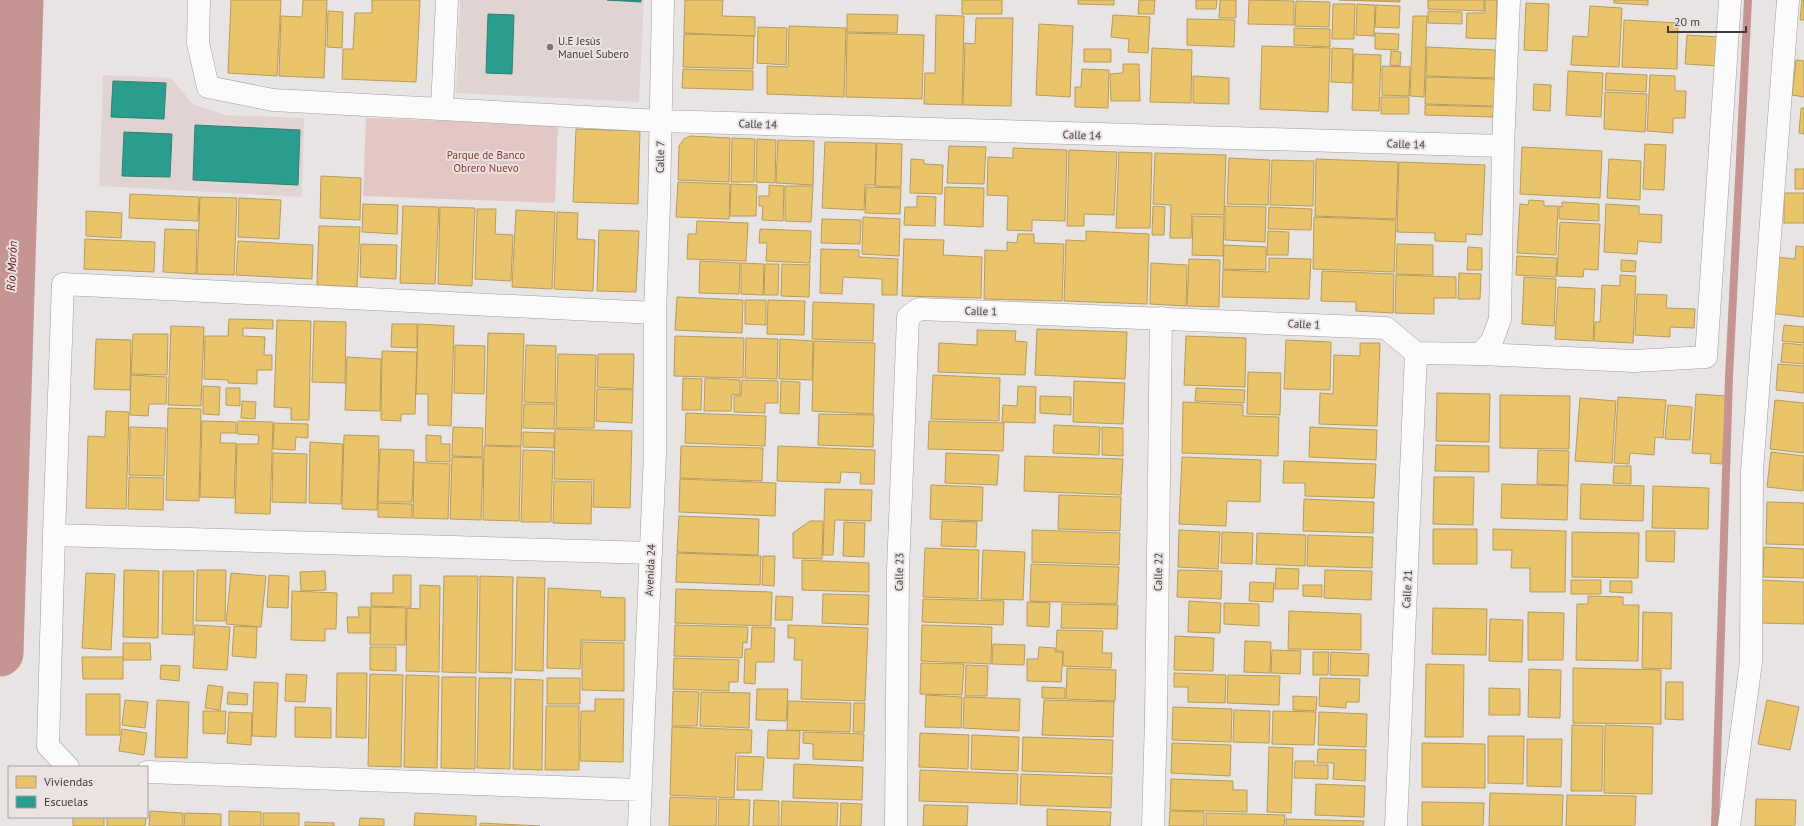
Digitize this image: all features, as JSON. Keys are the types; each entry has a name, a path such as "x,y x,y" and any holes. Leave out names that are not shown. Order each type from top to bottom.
{"street":[{"name":"Calle 14","path":"199,0 198,43 208,87 274,100 661,121 1503,146"},
{"path":"442,109 447,0"},
{"name":"Calle 7","path":"655,313 663,0"},
{"path":"1480,354 1492,341 1500,318 1503,146 1509,0"},
{"path":"1416,353 1480,354 1634,361 1706,357 1730,0"},
{"path":"1729,826 1751,662 1752,471 1788,0"},
{"path":"67,766 48,746 63,284 655,313"},
{"name":"Calle 1","path":"908,317 919,309 1386,328 1416,353"},
{"name":"Avenida 24","path":"639,826 655,454 655,313"},
{"name":"Calle 23","path":"896,826 898,570 908,317"},
{"name":"Calle 22","path":"1153,826 1156,717 1161,318"},
{"name":"Calle 21","path":"1396,826 1416,353"},
{"path":"54,535 651,553"},
{"path":"148,772 640,790"}],"shaded area":[{"name":"U.E Jesús Manuel Subero","path":"460,0 644,0 639,102 456,93"},
{"path":"103,75 171,78 193,104 225,115 304,118 302,197 99,186"}],"green space":[{"name":"Parque de Banco Obrero Nuevo","path":"366,118 558,125 555,203 363,196"}],"building: Viviendas":[{"path":"231,0 281,0 277,76 228,73"},
{"path":"303,0 327,0 324,78 279,76 281,16 302,17"},
{"path":"372,0 420,0 416,82 342,79 343,49 353,49 355,13 372,13"},
{"path":"685,0 723,0 722,16 755,17 755,36 684,33"},
{"path":"962,0 1002,0 1002,14 962,14"},
{"path":"1078,0 1114,0 1114,5 1078,4"},
{"path":"1139,0 1155,0 1154,14 1138,14"},
{"path":"1196,0 1217,0 1216,9 1196,9"},
{"path":"1220,0 1236,0 1236,18 1219,18"},
{"path":"1249,0 1294,1 1294,25 1248,24"},
{"path":"1339,0 1400,0 1400,2"},
{"path":"1428,0 1484,0 1484,11 1428,9"},
{"path":"1485,0 1497,0 1496,39 1466,38 1467,13 1485,13"},
{"path":"1614,0 1648,0 1648,5 1614,3"},
{"path":"1802,0 1804,0 1804,20 1800,20"},
{"path":"1296,1 1330,2 1329,27 1295,26"},
{"path":"1526,3 1549,4 1547,51 1524,50"},
{"path":"1333,4 1355,4 1354,39 1332,39"},
{"path":"1357,4 1375,5 1374,36 1356,35"},
{"path":"1376,5 1400,6 1399,28 1375,27"},
{"path":"1590,6 1622,8 1619,67 1571,65 1573,36 1588,37"},
{"path":"328,11 343,12 342,48 327,47"},
{"path":"1428,11 1462,12 1462,24 1428,23"},
{"path":"847,14 898,15 897,33 847,32"},
{"path":"936,15 964,16 962,105 924,104 925,73 935,73"},
{"path":"1113,15 1150,17 1148,53 1128,52 1129,39 1111,37"},
{"path":"1413,16 1427,16 1424,97 1410,96"},
{"path":"976,18 1013,18 1011,106 963,105 965,43 975,44"},
{"path":"1187,19 1235,20 1234,47 1187,45"},
{"path":"1624,20 1678,23 1677,69 1622,67"},
{"path":"1039,24 1073,26 1070,97 1036,95"},
{"path":"789,26 846,28 844,97 767,94 767,66 788,67"},
{"path":"758,27 787,28 786,65 757,63"},
{"path":"1294,28 1330,29 1330,47 1294,45"},
{"path":"847,33 924,35 922,99 846,97"},
{"path":"1375,33 1399,34 1398,50 1375,49"},
{"path":"684,34 754,36 753,69 683,67"},
{"path":"1687,35 1719,37 1718,66 1685,64"},
{"path":"1262,46 1330,48 1328,112 1260,109"},
{"path":"1427,47 1495,50 1495,78 1426,76"},
{"path":"1152,48 1192,50 1191,103 1150,102"},
{"path":"1332,48 1353,49 1352,83 1331,82"},
{"path":"1084,49 1111,49 1111,62 1084,62"},
{"path":"1391,51 1401,52 1400,66 1390,65"},
{"path":"1354,54 1381,55 1379,111 1352,110"},
{"path":"1796,60 1804,61 1804,97 1792,95"},
{"path":"1123,64 1139,64 1140,101 1111,101 1110,74 1123,73"},
{"path":"1382,66 1410,67 1409,96 1382,95"},
{"path":"683,69 753,71 753,90 682,88"},
{"path":"1082,69 1109,70 1108,108 1075,107 1075,87 1081,87"},
{"path":"1568,71 1603,73 1601,117 1566,115"},
{"path":"1606,73 1647,75 1646,92 1605,90"},
{"path":"1650,75 1675,76 1675,91 1686,91 1685,118 1673,118 1673,133 1647,131"},
{"path":"1193,76 1229,78 1229,104 1193,103"},
{"path":"1426,77 1495,79 1494,106 1425,104"},
{"path":"1534,84 1551,85 1550,111 1533,110"},
{"path":"1605,92 1647,94 1645,132 1604,129"},
{"path":"1381,97 1409,97 1409,114 1381,114"},
{"path":"1425,105 1494,107 1493,117 1425,115"},
{"path":"1801,108 1804,108 1804,134 1799,133"},
{"path":"576,129 640,131 638,204 573,202"},
{"path":"690,136 730,138 729,182 678,180 679,146 684,139"},
{"path":"732,138 755,139 754,182 731,182"},
{"path":"757,139 776,140 775,183 756,182"},
{"path":"778,140 814,141 813,185 776,183"},
{"path":"825,142 876,143 875,185 865,185 864,210 822,208"},
{"path":"877,143 902,144 901,187 875,186"},
{"path":"1645,144 1666,145 1664,190 1643,189"},
{"path":"949,146 986,147 984,184 947,183"},
{"path":"1522,147 1602,151 1600,198 1520,194"},
{"path":"1013,148 1067,150 1065,221 1032,220 1032,231 1007,230 1008,196 987,195 988,157 1013,158"},
{"path":"1069,150 1117,152 1114,215 1084,214 1084,226 1067,226"},
{"path":"1119,152 1152,153 1150,228 1116,228"},
{"path":"1155,153 1226,155 1224,215 1192,214 1191,238 1170,238 1171,205 1153,204"},
{"path":"1229,158 1270,160 1268,205 1227,204"},
{"path":"911,159 924,160 924,164 943,165 942,194 910,193"},
{"path":"1316,159 1398,162 1396,219 1315,216"},
{"path":"1609,159 1641,161 1640,200 1607,198"},
{"path":"1272,160 1314,161 1313,206 1270,205"},
{"path":"1399,162 1485,165 1482,235 1466,234 1466,242 1435,241 1435,233 1397,232"},
{"path":"1795,169 1804,169 1804,189 1795,189"},
{"path":"321,176 361,178 360,220 320,218"},
{"path":"678,182 730,184 729,219 676,217"},
{"path":"731,184 757,185 756,216 730,216"},
{"path":"769,185 784,186 783,221 762,220 763,206 759,206 759,196 769,196"},
{"path":"785,186 813,186 811,222 785,221"},
{"path":"866,187 901,188 900,214 865,213"},
{"path":"945,187 984,188 983,227 944,225"},
{"path":"1784,193 1804,193 1804,223 1784,223"},
{"path":"130,194 199,197 198,221 129,218"},
{"path":"917,196 936,197 935,226 904,225 905,207 917,207"},
{"path":"200,197 237,198 234,275 197,274"},
{"path":"239,198 281,200 279,239 238,237"},
{"path":"1529,200 1544,201 1544,206 1558,206 1556,255 1517,253 1520,204 1528,205"},
{"path":"1562,202 1599,204 1599,221 1559,219 1559,206 1562,207"},
{"path":"363,204 398,205 397,234 362,232"},
{"path":"1606,204 1639,206 1639,214 1662,215 1661,243 1638,241 1637,254 1604,252"},
{"path":"403,206 439,207 435,284 400,283"},
{"path":"1153,206 1165,207 1164,235 1152,235"},
{"path":"1225,206 1266,207 1265,242 1225,240"},
{"path":"440,207 475,208 472,286 438,284"},
{"path":"1269,207 1312,209 1311,230 1268,229"},
{"path":"477,209 496,209 495,234 513,235 511,281 475,279"},
{"path":"516,210 555,212 552,289 512,287"},
{"path":"86,211 122,213 121,238 86,236"},
{"path":"557,212 578,213 577,239 595,240 593,291 554,289"},
{"path":"1193,216 1224,217 1223,256 1192,255"},
{"path":"863,217 900,219 899,256 862,254"},
{"path":"1314,217 1396,220 1394,272 1313,269"},
{"path":"822,219 861,220 860,244 821,243"},
{"path":"697,221 748,223 746,261 687,259 688,234 696,234"},
{"path":"1560,222 1600,224 1598,270 1584,269 1583,277 1557,276"},
{"path":"319,226 360,227 357,287 317,285"},
{"path":"165,229 197,230 196,274 163,272"},
{"path":"760,229 811,231 810,263 766,261 767,243 759,243"},
{"path":"599,230 639,231 636,292 597,291"},
{"path":"1086,231 1149,234 1147,304 1064,301 1066,240 1086,241"},
{"path":"1268,231 1289,232 1288,255 1267,255"},
{"path":"1018,234 1034,234 1034,243 1064,244 1062,301 984,299 985,250 1007,251 1007,242 1017,243"},
{"path":"85,239 155,242 154,272 84,269"},
{"path":"904,239 944,240 943,255 982,257 981,298 902,296"},
{"path":"238,241 313,245 312,279 236,275"},
{"path":"361,244 397,245 396,279 360,277"},
{"path":"1397,244 1433,245 1433,275 1396,274"},
{"path":"1224,245 1266,247 1266,270 1223,269"},
{"path":"1796,246 1804,247 1804,317 1769,313 1775,257 1795,259"},
{"path":"1468,247 1482,248 1482,270 1467,270"},
{"path":"821,249 859,250 859,257 898,259 897,295 882,295 882,279 843,277 842,294 820,293"},
{"path":"1517,256 1557,258 1556,277 1516,275"},
{"path":"1269,258 1311,259 1309,299 1222,297 1223,270 1269,272"},
{"path":"1189,259 1220,260 1219,307 1187,306"},
{"path":"1621,260 1636,261 1635,272 1621,271"},
{"path":"700,261 740,263 739,294 699,293"},
{"path":"741,263 764,264 763,295 741,294"},
{"path":"1151,263 1187,265 1186,306 1150,304"},
{"path":"765,264 779,264 778,295 764,295"},
{"path":"782,264 810,265 809,297 781,296"},
{"path":"1322,271 1394,274 1393,313 1356,311 1356,302 1321,301"},
{"path":"1459,273 1481,274 1480,299 1458,299"},
{"path":"1396,275 1456,277 1456,298 1434,298 1434,314 1395,313"},
{"path":"1620,275 1636,276 1633,343 1594,341 1595,322 1600,322 1602,285 1620,286"},
{"path":"1524,277 1556,279 1554,326 1522,324"},
{"path":"1558,287 1595,289 1593,341 1555,339"},
{"path":"1637,294 1667,295 1666,308 1695,309 1694,328 1670,327 1670,337 1635,335"},
{"path":"677,297 743,300 742,333 675,330"},
{"path":"745,300 766,300 766,325 745,324"},
{"path":"768,300 805,301 804,335 767,334"},
{"path":"813,302 874,304 873,341 812,339"},
{"path":"229,319 273,320 273,329 243,328 243,336 265,337 264,355 272,355 272,370 257,370 257,384 228,383 228,380 204,379 205,336 228,336"},
{"path":"277,320 311,321 309,420 291,420 291,408 274,407"},
{"path":"314,321 346,322 345,383 312,382"},
{"path":"392,324 417,324 417,348 391,347"},
{"path":"418,324 454,326 451,426 428,425 428,394 416,394"},
{"path":"1784,325 1804,327 1804,343 1782,341"},
{"path":"171,326 204,327 201,406 168,405"},
{"path":"1037,329 1127,332 1125,379 1035,375"},
{"path":"977,330 1016,331 1015,341 1027,342 1025,375 938,372 939,343 977,345"},
{"path":"488,333 524,334 521,446 485,445"},
{"path":"133,334 168,334 167,375 131,374"},
{"path":"675,336 744,338 743,378 674,376"},
{"path":"1186,336 1246,338 1245,387 1184,385"},
{"path":"746,338 778,339 777,379 745,378"},
{"path":"96,339 131,340 130,390 94,389"},
{"path":"780,339 813,341 812,380 779,379"},
{"path":"1286,340 1331,342 1330,390 1284,389"},
{"path":"814,341 875,343 873,414 812,411"},
{"path":"1360,343 1380,343 1377,426 1319,424 1320,393 1333,394 1334,355 1360,356"},
{"path":"1783,343 1804,345 1804,364 1781,362"},
{"path":"455,345 485,346 484,394 454,393"},
{"path":"526,345 556,346 555,403 524,402"},
{"path":"382,351 417,352 415,414 401,414 401,421 381,420"},
{"path":"558,354 596,355 594,428 556,428"},
{"path":"598,354 634,354 633,389 597,387"},
{"path":"347,357 381,359 380,411 345,410"},
{"path":"1778,364 1804,366 1804,393 1776,390"},
{"path":"1248,372 1281,373 1280,415 1247,414"},
{"path":"131,375 167,377 166,404 149,404 148,416 130,415"},
{"path":"933,375 1000,378 999,421 931,419"},
{"path":"683,378 702,379 701,410 682,410"},
{"path":"705,378 740,380 740,395 732,394 731,411 704,411"},
{"path":"742,380 778,381 778,403 765,403 765,413 734,412 734,396 741,396"},
{"path":"781,381 800,382 799,414 780,413"},
{"path":"1074,381 1125,383 1123,424 1073,422"},
{"path":"203,386 220,387 219,415 203,414"},
{"path":"1018,386 1036,387 1035,423 1002,422 1003,405 1017,406"},
{"path":"226,388 240,388 240,406 226,405"},
{"path":"1196,388 1245,390 1244,403 1195,401"},
{"path":"597,389 633,390 632,423 596,421"},
{"path":"1437,393 1490,394 1489,442 1436,441"},
{"path":"1696,394 1727,396 1722,464 1710,463 1711,454 1692,453"},
{"path":"1500,395 1570,396 1569,449 1500,448"},
{"path":"1040,396 1071,397 1071,415 1040,413"},
{"path":"1618,397 1666,400 1663,438 1655,437 1654,455 1630,453 1629,464 1614,463"},
{"path":"1580,398 1616,401 1612,463 1575,461"},
{"path":"1775,400 1804,403 1804,453 1770,449"},
{"path":"242,401 256,402 255,419 241,418"},
{"path":"1183,402 1243,405 1243,416 1279,417 1278,456 1182,453"},
{"path":"524,404 555,404 554,429 523,428"},
{"path":"1668,405 1692,407 1690,440 1665,439"},
{"path":"168,408 201,409 199,501 166,500"},
{"path":"106,411 129,412 126,509 86,508 88,436 105,437"},
{"path":"686,413 766,416 765,446 685,443"},
{"path":"819,414 874,415 873,447 818,445"},
{"path":"202,421 236,422 236,433 221,433 220,443 236,443 234,498 200,497"},
{"path":"238,421 273,422 270,514 235,513 237,444 258,444 259,435 237,434"},
{"path":"929,421 1004,423 1003,451 928,449"},
{"path":"274,423 308,424 308,438 296,437 295,450 273,449"},
{"path":"1054,425 1100,427 1099,455 1053,453"},
{"path":"130,427 166,428 164,476 129,475"},
{"path":"453,427 483,428 482,457 452,456"},
{"path":"1102,427 1123,428 1123,456 1102,455"},
{"path":"1310,427 1377,430 1376,460 1309,457"},
{"path":"555,429 632,431 630,508 593,507 594,480 554,479"},
{"path":"523,432 554,433 554,448 523,447"},
{"path":"344,435 379,436 377,510 342,509"},
{"path":"426,435 441,436 441,444 450,444 450,462 426,461"},
{"path":"310,442 343,444 341,504 309,503"},
{"path":"1436,445 1489,446 1489,472 1435,471"},
{"path":"484,446 521,447 519,521 483,520"},
{"path":"681,446 763,448 762,481 680,478"},
{"path":"778,446 875,450 874,484 860,484 861,473 841,472 840,483 777,481"},
{"path":"380,449 414,450 412,502 378,502"},
{"path":"523,450 553,451 551,522 521,522"},
{"path":"1538,450 1569,451 1568,485 1537,484"},
{"path":"1771,452 1804,456 1803,491 1767,487"},
{"path":"273,453 307,454 306,503 272,502"},
{"path":"946,453 999,455 997,485 945,483"},
{"path":"1025,456 1123,459 1121,495 1024,491"},
{"path":"452,457 483,458 481,520 450,519"},
{"path":"1182,457 1261,460 1260,502 1227,501 1226,526 1179,524"},
{"path":"1284,461 1376,464 1374,498 1305,496 1305,483 1283,483"},
{"path":"414,462 450,464 448,519 413,518"},
{"path":"1614,466 1631,466 1631,484 1613,483"},
{"path":"129,477 164,478 163,510 128,509"},
{"path":"1434,477 1474,477 1473,525 1433,524"},
{"path":"680,479 776,483 775,516 679,512"},
{"path":"554,481 592,482 591,524 553,523"},
{"path":"1502,484 1568,486 1567,520 1501,518"},
{"path":"1581,484 1644,486 1643,521 1580,519"},
{"path":"931,485 983,487 982,521 930,519"},
{"path":"1653,486 1709,488 1708,529 1652,528"},
{"path":"825,489 872,490 871,521 835,520 833,555 823,555"},
{"path":"1059,495 1121,497 1120,531 1058,529"},
{"path":"1304,499 1374,502 1373,533 1303,531"},
{"path":"1767,502 1804,503 1804,545 1766,544"},
{"path":"378,503 412,504 412,518 378,517"},
{"path":"679,516 759,519 758,555 677,552"},
{"path":"810,521 823,521 822,559 793,558 793,533"},
{"path":"942,521 977,522 976,547 941,546"},
{"path":"844,522 865,523 864,557 843,556"},
{"path":"1433,529 1477,529 1477,564 1433,564"},
{"path":"1493,529 1566,531 1565,592 1530,592 1530,568 1511,568 1512,550 1493,550"},
{"path":"1032,530 1120,533 1119,565 1032,562"},
{"path":"1179,530 1220,532 1218,569 1178,567"},
{"path":"1646,531 1675,531 1674,562 1646,561"},
{"path":"1222,532 1253,533 1252,564 1221,563"},
{"path":"1572,532 1639,533 1638,578 1572,577"},
{"path":"1257,533 1306,535 1305,566 1256,564"},
{"path":"1308,535 1373,537 1372,568 1307,566"},
{"path":"1764,547 1804,549 1804,578 1763,577"},
{"path":"925,548 979,550 978,599 923,597"},
{"path":"983,550 1025,552 1023,600 981,599"},
{"path":"677,553 761,556 760,585 676,582"},
{"path":"763,556 775,556 774,586 762,585"},
{"path":"802,560 869,563 869,592 802,590"},
{"path":"1031,564 1119,567 1117,604 1030,601"},
{"path":"1276,568 1299,569 1298,589 1275,589"},
{"path":"124,570 159,571 158,638 123,637"},
{"path":"197,570 226,570 225,621 196,621"},
{"path":"1178,570 1222,571 1221,599 1177,597"},
{"path":"1325,570 1372,571 1371,600 1324,598"},
{"path":"163,571 194,571 193,635 162,634"},
{"path":"325,571 326,590 301,591 300,572"},
{"path":"86,573 115,574 111,650 82,648"},
{"path":"231,573 266,576 261,627 226,624"},
{"path":"269,575 289,576 288,608 267,607"},
{"path":"393,575 411,575 411,607 371,606 371,593 393,593"},
{"path":"444,576 478,576 476,673 442,672"},
{"path":"480,576 513,577 512,673 479,672"},
{"path":"517,577 545,578 543,671 515,670"},
{"path":"1571,580 1601,580 1601,594 1571,594"},
{"path":"1762,580 1804,582 1804,624 1761,623"},
{"path":"1610,581 1632,581 1632,593 1610,592"},
{"path":"1250,582 1274,583 1273,602 1249,601"},
{"path":"420,585 440,586 439,672 406,671 407,608 420,609"},
{"path":"1303,585 1322,585 1322,597 1303,596"},
{"path":"548,588 601,591 600,597 625,598 625,641 581,640 580,669 547,668"},
{"path":"676,589 772,592 771,626 675,623"},
{"path":"292,591 337,593 336,629 325,629 325,641 291,640"},
{"path":"823,594 869,595 868,625 822,623"},
{"path":"776,596 793,597 792,620 775,620"},
{"path":"1588,596 1623,597 1623,605 1639,605 1638,661 1576,660 1577,604 1588,604"},
{"path":"923,599 1004,601 1003,625 922,622"},
{"path":"1189,601 1221,603 1220,633 1188,632"},
{"path":"1027,602 1050,603 1049,627 1027,626"},
{"path":"1224,603 1259,604 1259,626 1224,624"},
{"path":"1062,604 1118,605 1117,629 1061,628"},
{"path":"358,607 370,607 370,633 348,633 347,617 359,617"},
{"path":"371,607 406,608 405,645 370,645"},
{"path":"1433,608 1487,609 1486,655 1432,654"},
{"path":"1289,611 1361,614 1361,650 1288,649"},
{"path":"1528,612 1564,613 1563,660 1528,660"},
{"path":"1643,612 1672,613 1671,669 1642,668"},
{"path":"1490,619 1523,620 1522,662 1489,661"},
{"path":"195,625 230,627 227,670 193,668"},
{"path":"675,625 748,627 747,643 743,642 742,658 674,656"},
{"path":"788,625 868,628 865,701 801,699 802,660 794,660 795,638 788,638"},
{"path":"922,625 992,627 991,664 921,661"},
{"path":"234,626 257,627 256,658 232,656"},
{"path":"752,627 775,628 774,662 756,662 755,684 744,683 745,649 751,649"},
{"path":"1057,630 1103,631 1102,653 1112,653 1111,668 1063,666 1063,651 1056,651"},
{"path":"1175,636 1214,638 1213,671 1174,670"},
{"path":"1245,641 1271,642 1270,673 1244,672"},
{"path":"582,642 624,643 624,691 582,690"},
{"path":"123,643 150,643 151,660 123,660"},
{"path":"993,644 1025,645 1024,665 992,664"},
{"path":"370,647 396,647 396,671 370,670"},
{"path":"1039,647 1055,648 1055,652 1063,652 1061,682 1027,681 1027,659 1038,659"},
{"path":"1272,650 1301,651 1300,674 1271,673"},
{"path":"1313,652 1329,652 1328,675 1313,675"},
{"path":"1331,652 1369,654 1368,676 1330,675"},
{"path":"82,657 123,657 123,679 83,679"},
{"path":"674,658 739,660 738,682 729,682 729,691 673,689"},
{"path":"921,663 964,664 962,695 920,694"},
{"path":"1426,664 1464,665 1463,737 1425,737"},
{"path":"161,665 180,666 179,681 160,679"},
{"path":"966,665 988,666 987,696 965,696"},
{"path":"1067,668 1116,670 1115,701 1066,699"},
{"path":"1573,668 1661,670 1661,724 1573,723"},
{"path":"1529,669 1561,670 1560,718 1528,717"},
{"path":"337,673 367,673 366,738 336,737"},
{"path":"1174,673 1226,675 1225,703 1188,702 1188,687 1174,687"},
{"path":"286,674 307,675 305,702 285,701"},
{"path":"370,674 403,675 401,767 368,766"},
{"path":"406,675 439,676 437,768 404,767"},
{"path":"1228,675 1280,676 1279,705 1227,703"},
{"path":"442,677 476,677 475,769 441,768"},
{"path":"479,678 511,678 510,769 477,768"},
{"path":"547,678 580,678 580,704 547,704"},
{"path":"1320,678 1360,679 1359,702 1346,702 1346,708 1319,706"},
{"path":"515,679 543,680 542,770 513,769"},
{"path":"254,682 278,683 276,737 252,736"},
{"path":"1666,682 1683,682 1683,720 1665,719"},
{"path":"208,685 223,687 220,710 205,708"},
{"path":"1042,687 1065,688 1065,699 1042,698"},
{"path":"1489,688 1520,689 1520,715 1489,715"},
{"path":"757,689 788,689 786,721 756,720"},
{"path":"673,691 699,692 697,726 672,726"},
{"path":"228,692 248,694 247,705 227,704"},
{"path":"701,692 750,693 749,728 700,726"},
{"path":"86,694 120,694 120,735 86,735"},
{"path":"926,695 962,697 961,728 925,727"},
{"path":"1293,696 1317,697 1316,711 1293,710"},
{"path":"964,697 1020,699 1019,731 963,728"},
{"path":"595,699 624,699 623,762 580,761 581,711 595,711"},
{"path":"125,700 148,702 145,728 122,725"},
{"path":"157,700 189,702 187,758 155,757"},
{"path":"1044,700 1114,702 1113,737 1042,735"},
{"path":"1767,700 1799,707 1790,750 1758,744"},
{"path":"788,701 851,703 850,732 787,730"},
{"path":"854,703 865,703 864,732 853,732"},
{"path":"546,706 579,706 579,770 545,770"},
{"path":"295,707 331,708 331,738 295,737"},
{"path":"1173,707 1232,709 1231,742 1172,740"},
{"path":"1234,710 1270,711 1269,743 1233,742"},
{"path":"203,711 226,711 225,734 203,733"},
{"path":"1273,711 1316,712 1314,745 1272,744"},
{"path":"229,712 252,713 251,745 227,743"},
{"path":"1319,712 1367,714 1366,747 1318,745"},
{"path":"1572,725 1603,726 1602,791 1571,791"},
{"path":"1605,725 1653,727 1652,794 1604,793"},
{"path":"672,727 752,730 751,753 736,753 734,798 670,795"},
{"path":"122,729 147,733 144,755 119,751"},
{"path":"768,730 800,731 799,759 767,758"},
{"path":"803,732 864,734 863,761 813,759 813,744 803,743"},
{"path":"920,733 969,735 968,769 919,767"},
{"path":"972,735 1019,737 1018,771 971,769"},
{"path":"1488,736 1524,736 1523,784 1488,783"},
{"path":"1023,737 1113,740 1112,774 1022,771"},
{"path":"1527,739 1562,739 1561,787 1527,786"},
{"path":"1172,743 1231,745 1230,776 1171,773"},
{"path":"1422,743 1485,744 1485,788 1422,787"},
{"path":"1269,747 1293,748 1291,813 1267,812"},
{"path":"1318,749 1366,750 1365,781 1333,779 1334,763 1317,763"},
{"path":"738,756 764,757 762,790 737,790"},
{"path":"1295,761 1314,761 1314,765 1328,765 1328,779 1294,778"},
{"path":"794,764 863,767 862,800 793,798"},
{"path":"920,770 1018,774 1017,804 919,801"},
{"path":"1021,774 1112,777 1111,808 1020,805"},
{"path":"1171,779 1233,781 1233,790 1247,790 1247,812 1170,810"},
{"path":"1316,784 1365,786 1364,817 1315,815"},
{"path":"1490,793 1563,795 1562,826 1489,826"},
{"path":"1567,795 1636,796 1635,826 1566,826"},
{"path":"670,797 717,799 716,826 669,826"},
{"path":"719,799 750,800 749,826 718,826"},
{"path":"1756,799 1796,800 1795,826 1755,826"},
{"path":"754,800 779,801 779,826 753,826"},
{"path":"782,801 838,803 837,826 781,826"},
{"path":"1422,802 1484,803 1483,826 1422,826"},
{"path":"841,803 862,804 861,826 840,826"},
{"path":"924,805 968,806 967,826 923,826"},
{"path":"1047,809 1111,812 1110,826 1047,826"},
{"path":"150,811 183,813 183,826 149,826"},
{"path":"229,811 261,812 261,826 229,826"},
{"path":"1170,811 1204,812 1204,826 1169,826"},
{"path":"185,813 221,814 221,826 184,826"},
{"path":"263,813 299,813 299,826 263,826"},
{"path":"415,813 476,816 476,826 414,826"},
{"path":"1206,813 1285,815 1284,826 1206,826"},
{"path":"73,818 104,818 104,826 73,826"},
{"path":"107,818 146,818 145,826 107,826"},
{"path":"360,818 384,819 384,826 359,826"},
{"path":"1286,819 1364,821 1363,826 1286,826"},
{"path":"305,822 334,823 334,826 305,826"},
{"path":"480,823 540,826 480,826"}],"building: Escuelas":[{"path":"607,0 641,0 641,2"},
{"path":"488,14 514,15 512,74 486,73"},
{"path":"113,81 166,83 164,119 111,117"},
{"path":"195,125 300,130 298,185 193,180"},
{"path":"124,132 172,134 170,177 122,176"}],"waterway":[{"name":"Río Morón","path":"0,653 20,0"},
{"path":"1715,826 1729,377 1748,0"}],"place":[{"name":"U.E Jesús Manuel Subero","path":"550,47"}]}
